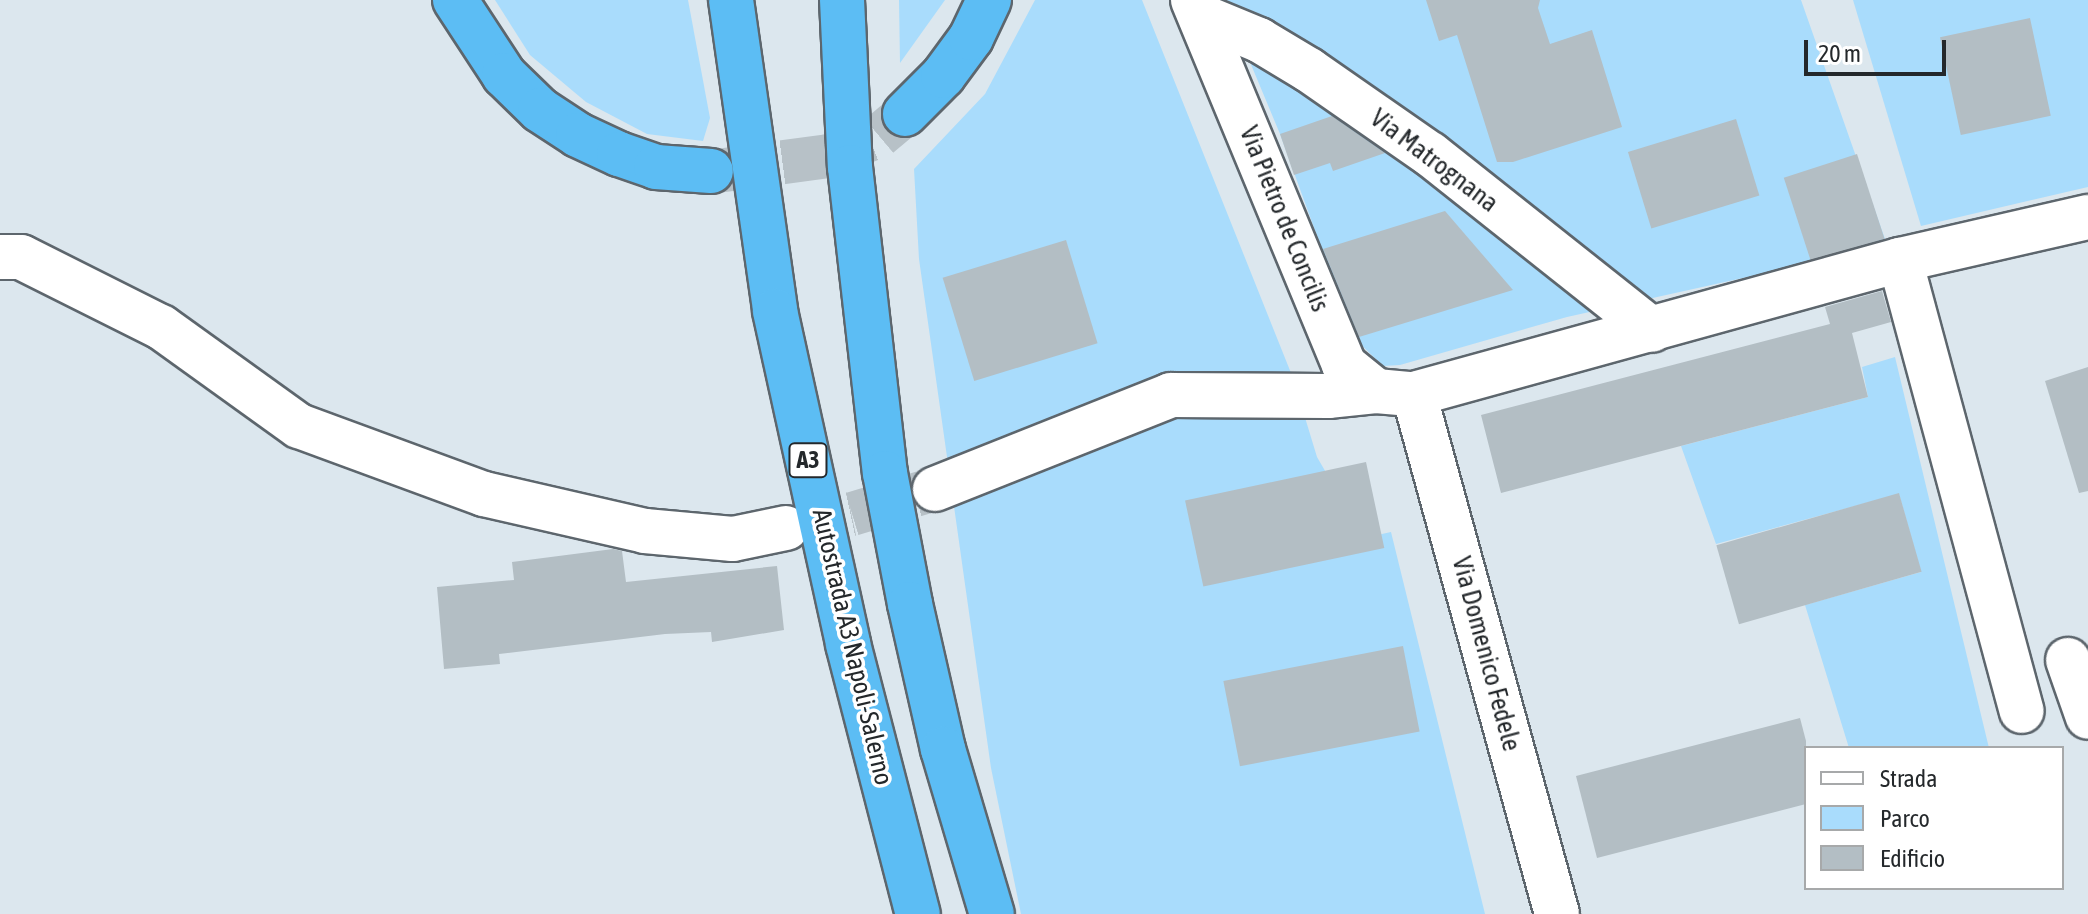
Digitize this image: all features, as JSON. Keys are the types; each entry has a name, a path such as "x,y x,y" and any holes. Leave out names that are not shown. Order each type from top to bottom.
{"highway":[{"path":"455,0 504,75 540,110 578,135 619,154 656,167 711,171"},
{"name":"Autostrada A3 Napoli-Salerno","path":"731,0 775,311 848,644 918,914"},
{"path":"842,0 850,167 885,473 910,604 943,749 992,914"},
{"path":"905,114 943,76 962,50 989,0"}],"street":[{"name":"Via Matrognana","path":"1197,8 1309,70 1430,154 1652,330"},
{"name":"Via Pietro de Concilis","path":"1197,8 1344,365 1395,393"},
{"path":"935,489 1171,395 1328,396 1395,393 1652,330 1900,260 2088,217"},
{"path":"0,257 21,257 161,327 299,426 484,494 645,531 733,539 786,528"},
{"path":"1900,260 2022,711"},
{"name":"Via Domenico Fedele","path":"1395,393 1557,914"},
{"path":"2068,660 2088,717"}],"green space":[{"path":"495,0 688,0 710,118 703,141 647,134 586,102 530,55"},
{"path":"899,0 945,0 900,63"},
{"path":"1035,0 1142,0 1293,378 1317,457 1364,538 1391,532 1485,914 1021,914 991,768 919,259 914,169 985,94"},
{"path":"1224,0 1801,0 1885,239 1811,263 1567,317 1400,365 1383,366 1354,338 1280,134"},
{"path":"1853,0 2088,0 2088,187 1921,226"},
{"path":"1895,357 1989,746 1848,746 1805,605 1921,572 1899,494 1716,544 1681,446 1868,397 1862,367"}],"building":[{"path":"1426,0 1540,0 1538,8 1550,44 1592,30 1622,127 1513,162 1497,162 1457,35 1439,41"},
{"path":"2030,18 2051,116 1961,135 1940,37"},
{"path":"1332,116 1385,153 1333,171 1330,163 1294,175 1280,134"},
{"path":"1736,119 1759,196 1651,229 1628,152"},
{"path":"1857,154 1885,239 1811,262 1784,178"},
{"path":"1445,211 1513,290 1359,337 1323,249"},
{"path":"1066,240 1098,343 974,381 943,278"},
{"path":"1882,291 1891,322 1852,333 1868,397 1501,493 1481,415 1830,324 1825,307"},
{"path":"2088,367 2088,491 2079,493 2045,381"},
{"path":"1366,462 1384,548 1203,587 1185,500"},
{"path":"1899,493 1922,572 1739,624 1716,545"},
{"path":"613,549 622,551 626,582 777,566 784,630 712,642 711,632 665,634 499,654 500,664 444,669 437,587 514,580 512,562"},
{"path":"1403,646 1420,731 1240,766 1223,681"},
{"path":"1800,718 1806,741 1804,805 1597,858 1576,776"}],"tunnel":[{"path":"717,171 829,156 879,136 905,114"},
{"path":"786,528 852,514 935,489"}]}
